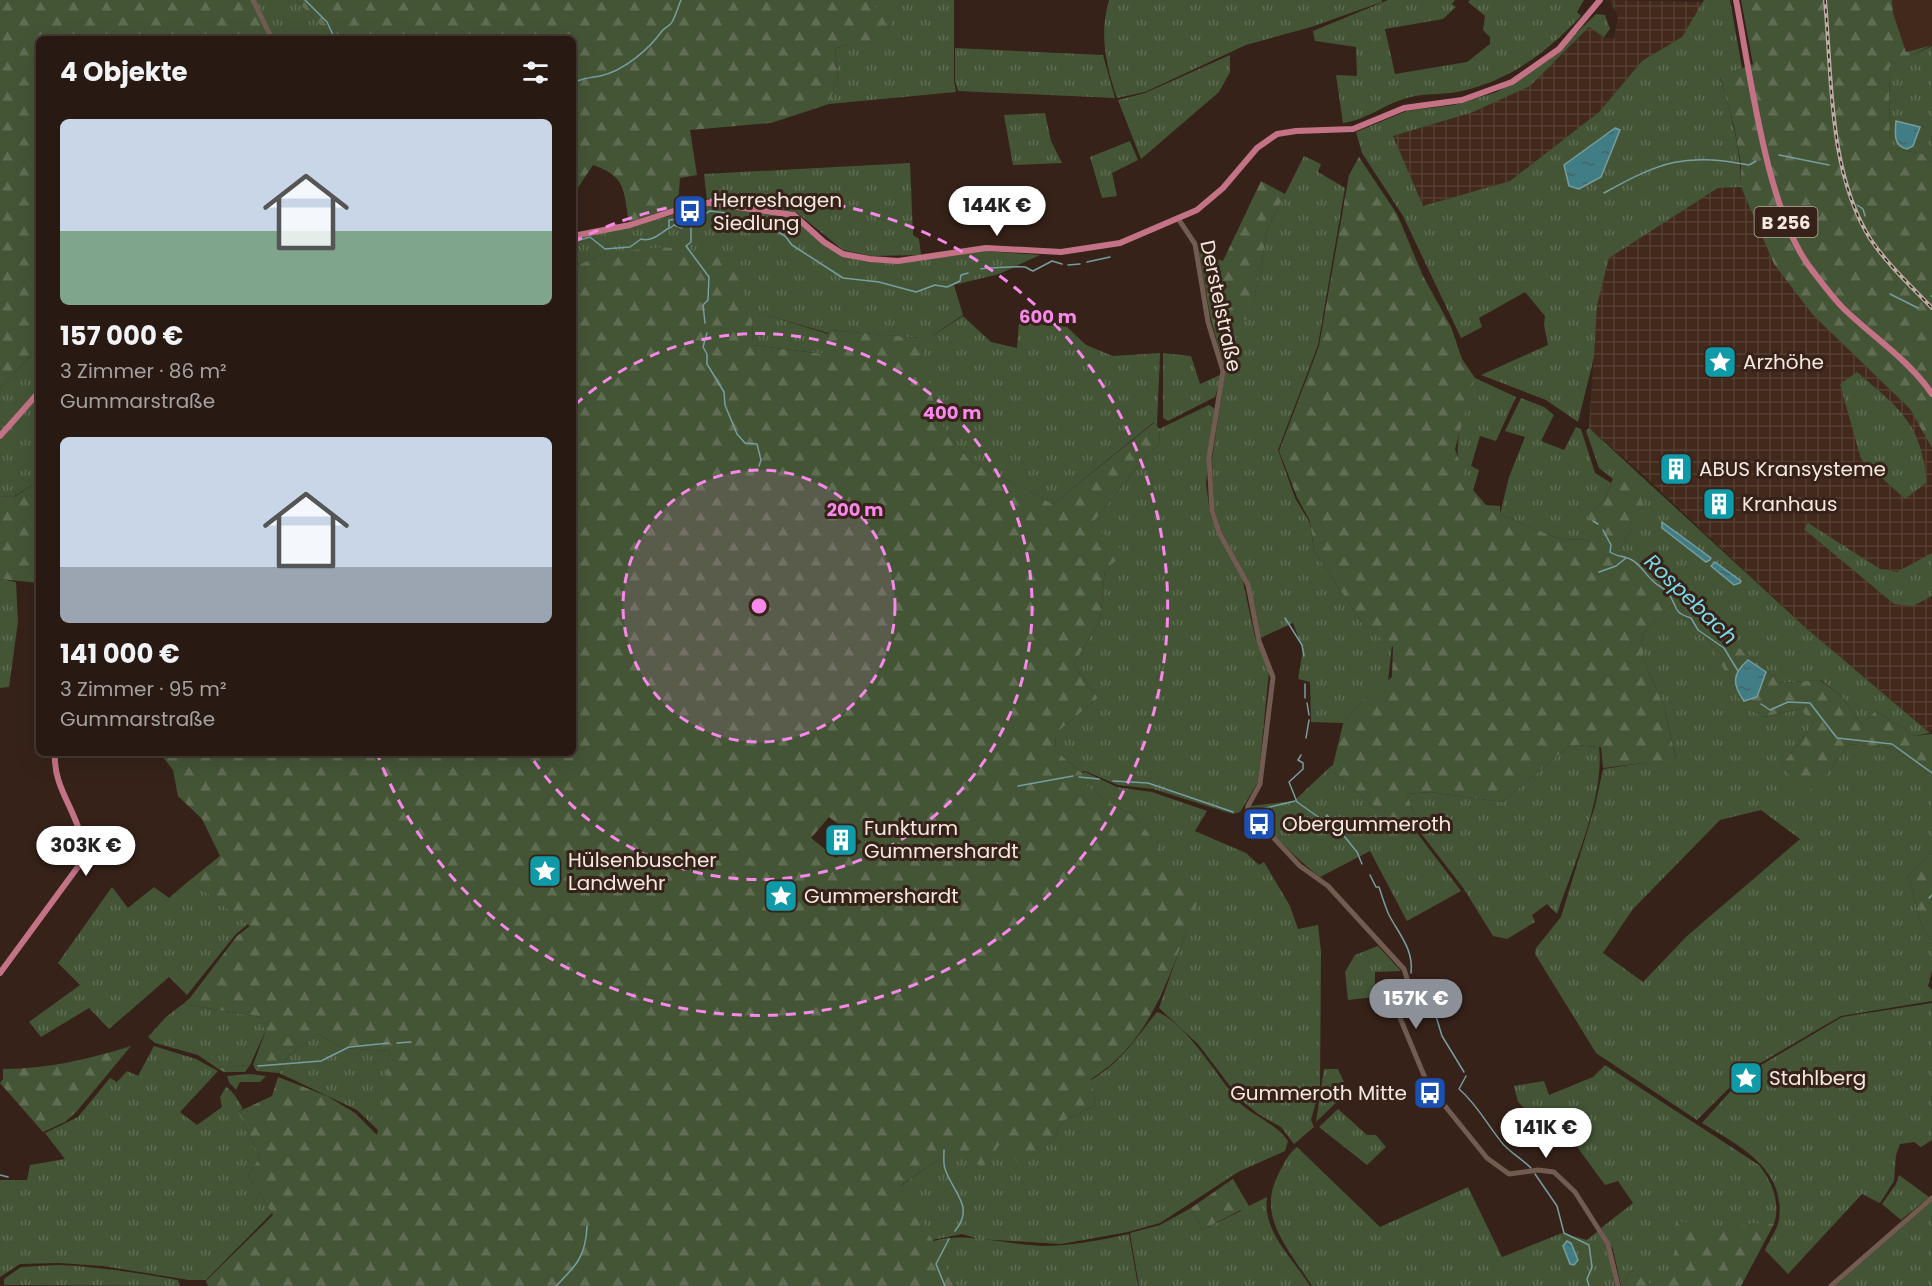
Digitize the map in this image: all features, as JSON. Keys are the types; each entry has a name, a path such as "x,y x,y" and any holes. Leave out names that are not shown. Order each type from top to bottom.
{"main road":[{"path":"576,235 650,220 689,206 714,204 794,215 824,242 843,254 898,261 986,248 1044,253 1077,250 1126,241 1179,220 1214,197 1257,148 1277,134 1296,130 1353,129 1404,108 1462,100 1512,82 1559,49 1600,0"},
{"name":"B 256","path":"1736,0 1773,183 1794,238 1809,267 1843,308 1893,351 1932,394"},
{"path":"0,436 36,395"},
{"path":"0,973 80,864 82,848 80,831 59,784 55,756"}],"street":[{"path":"253,0 271,36"},
{"name":"Derstelstraße","path":"1179,220 1195,244 1205,306 1223,371 1209,470 1212,511 1219,532 1248,585 1258,641 1272,677 1260,784 1248,806 1247,816 1268,832 1300,866 1328,886 1404,969 1409,980 1409,988 1398,1013 1428,1085 1487,1158 1502,1171 1518,1174 1546,1170 1554,1172 1568,1185 1590,1213 1608,1244 1618,1286"},
{"path":"1831,1286 1932,1198"}],"shaded area":[{"path":"1609,0 1704,2 1682,37 1642,61 1599,112 1510,181 1423,206 1392,136 1473,112 1556,61 1589,27 1604,37 1614,39 1618,16"},
{"path":"1892,0 1932,0 1932,45 1906,52 1893,13"},
{"path":"1741,187 1774,264 1865,365 1910,409 1932,448 1932,734 1806,628 1640,472 1589,428 1597,305 1609,258 1718,188"}],"green space":[{"path":"0,0 251,0 269,36 36,36 36,350 0,388"},
{"path":"254,0 296,0 331,36 272,36"},
{"path":"296,0 872,0 872,6 891,10 891,44 869,51 851,43 835,49 838,78 829,104 771,123 690,130 697,175 680,178 678,203 687,204 629,222 622,186 612,174 593,165 576,190 576,36 331,36"},
{"path":"872,0 954,0 956,92 829,104 838,78 835,49 851,43 872,6"},
{"path":"1109,0 1382,0 1382,2 1311,27 1246,45 1145,92 1117,98 1104,38"},
{"path":"1388,0 1455,0 1452,4 1456,7 1443,19 1385,29 1395,74 1467,62 1490,44 1490,37 1483,30 1485,16 1468,2 1470,0 1584,0 1577,12 1581,16 1568,29 1540,54 1509,73 1493,81 1457,92 1407,98 1360,119 1343,123 1336,75 1357,76 1356,47 1315,41 1313,31"},
{"path":"1704,0 1730,0 1742,68 1720,78 1737,145 1741,187 1718,188 1609,258 1597,305 1594,357 1578,422 1546,400 1481,375 1548,345 1544,325 1545,316 1525,292 1479,318 1482,327 1461,338 1403,216 1362,153 1356,132 1407,111 1454,105 1497,92 1549,60 1596,14 1605,15 1610,29 1604,37 1589,27 1530,86 1473,112 1393,136 1423,206 1510,181 1599,112 1642,61 1682,37"},
{"path":"1741,0 1892,0 1893,13 1906,52 1932,45 1889,67 1890,148 1924,154 1932,163 1932,448 1910,409 1813,315 1774,264 1741,187 1741,164 1734,126 1720,77 1753,64"},
{"path":"1932,46 1932,163 1924,154 1890,148 1889,66"},
{"path":"955,48 1103,55 1115,98 958,91 955,81"},
{"path":"1230,55 1230,72 1219,92 1141,159 1118,100 1145,93"},
{"path":"1045,113 1051,141 1062,163 1013,165 1004,115"},
{"path":"1130,141 1138,160 1112,173 1117,196 1102,198 1090,157"},
{"path":"1304,156 1321,164 1318,172 1345,188 1318,345 1278,450 1295,498 1310,523 1314,551 1363,624 1392,645 1388,681 1356,707 1344,723 1311,722 1310,682 1298,679 1303,650 1293,623 1260,638 1250,585 1219,526 1214,509 1212,459 1225,371 1210,315 1250,319 1268,228"},
{"path":"1359,157 1397,214 1423,276 1451,327 1462,359 1475,378 1455,449 1466,482 1486,505 1500,506 1500,514 1559,539 1589,540 1589,513 1604,501 1620,461 1634,477 1648,519 1631,530 1620,549 1782,683 1820,680 1842,697 1861,724 1876,711 1915,736 1932,734 1932,776 1893,748 1849,744 1827,774 1807,793 1796,790 1792,778 1781,766 1814,723 1799,709 1764,717 1744,708 1709,641 1672,605 1642,634 1644,660 1664,707 1676,759 1603,768 1601,747 1570,745 1502,802 1430,792 1407,794 1416,819 1407,830 1370,803 1329,768 1333,765 1343,724 1356,707 1392,677 1393,647 1363,624 1314,551 1310,521 1297,497 1279,451 1319,346 1349,175"},
{"path":"910,163 913,235 919,239 921,255 872,256 843,250 796,212 707,201 704,174"},
{"path":"1261,181 1285,194 1268,228 1250,320 1210,315 1199,252 1223,261"},
{"path":"704,206 776,213 796,219 841,256 899,263 985,251 1040,255 999,274 954,285 963,315 924,341 963,316 991,342 1017,348 1019,322 1067,327 1086,345 1113,356 1160,353 1157,425 1154,422 1053,504 970,461 937,419 919,338 829,330 828,333 757,312 828,334 824,354 752,345 753,314 606,253 576,266 576,236 630,227"},
{"path":"662,247 729,255 753,314 752,345 823,354 829,330 920,338 937,419 970,461 1053,504 1155,422 1159,429 1160,444 1141,462 1092,524 1126,553 1105,569 1100,621 1073,665 1098,698 1056,733 1055,750 1082,773 1086,785 1105,800 1137,818 1198,900 1170,975 1146,1023 1113,1063 1091,1079 1096,1105 1061,1122 1054,1138 1019,1165 1003,1140 983,1167 951,1151 900,1186 941,1254 954,1286 208,1286 206,1281 273,1215 248,1175 260,1157 238,1112 272,1096 278,1077 327,1096 355,1113 377,1135 390,1051 343,1048 318,1034 287,1057 279,1073 257,1071 253,1065 265,1033 261,1017 183,1004 237,936 250,926 190,880 220,856 202,819 178,796 173,770 162,756 576,756 576,266 606,253","holes":["829,817 862,842 836,858 811,838"]},
{"path":"36,350 36,391 0,432 0,388"},
{"path":"1163,353 1191,356 1200,384 1222,374 1215,397 1168,421 1163,418"},
{"path":"1857,372 1885,396 1906,419 1920,445 1927,482 1905,499 1861,459 1840,384"},
{"path":"1475,378 1516,397 1496,441 1480,436 1471,466 1479,470 1473,491 1459,465 1458,450 1462,421"},
{"path":"36,398 36,483 13,497 0,496 0,440"},
{"path":"1521,398 1544,407 1554,415 1541,441 1564,450 1576,427 1581,429 1595,473 1611,483 1604,501 1589,513 1589,540 1559,539 1500,514 1509,477 1525,437 1505,431"},
{"path":"1209,405 1214,408 1206,483 1210,514 1218,534 1241,573 1255,637 1269,671 1258,782 1240,812 1233,814 1153,789 1118,785 1085,771 1081,772 1055,750 1056,733 1098,698 1073,665 1100,621 1105,569 1092,524 1141,462 1160,444 1159,429"},
{"path":"1589,428 1806,628 1930,733 1915,736 1876,711 1861,724 1842,697 1821,680 1782,683 1620,549 1631,530 1647,519 1620,462 1613,479 1599,468 1586,431"},
{"path":"36,483 36,583 0,579 0,496 14,497"},
{"path":"1808,523 1880,569 1897,572 1932,553 1932,596 1913,606 1894,604 1804,529"},
{"path":"0,579 16,582 18,622 9,687 0,688"},
{"path":"1672,605 1709,641 1745,708 1765,717 1799,709 1814,723 1781,766 1827,774 1849,744 1893,748 1932,776 1932,851 1908,876 1923,930 1932,940 1932,970 1928,986 1932,990 1932,1001 1841,1016 1745,1072 1697,1120 1596,1053 1535,954 1536,948 1561,917 1595,806 1603,769 1676,758 1664,707 1644,660 1642,634","holes":["1761,810 1800,839 1687,936 1643,982 1603,953 1633,909 1720,820"]},
{"path":"1570,745 1599,747 1600,766 1593,809 1557,914 1547,904 1532,915 1535,922 1507,939 1493,936 1464,889 1413,823 1416,819 1407,794 1430,792 1502,802"},
{"path":"1329,768 1370,803 1407,829 1411,825 1461,891 1407,921 1370,851 1320,877 1256,822 1249,813 1250,806 1294,801"},
{"path":"1085,772 1117,787 1152,792 1207,811 1195,831 1246,853 1259,865 1264,862 1290,906 1298,929 1318,925 1321,952 1320,1086 1311,1120 1314,1127 1294,1144 1281,1127 1258,1114 1240,1099 1198,1044 1159,1008 1197,900 1137,818 1105,800 1086,785 1082,773"},
{"path":"1932,851 1932,940 1923,930 1908,876"},
{"path":"190,880 248,924 236,934 187,995 169,977 109,1029 89,1008 41,1037 29,1022 80,985 58,963 112,887 128,908 154,887 169,898"},
{"path":"1378,946 1401,971 1375,972 1375,997 1348,1000 1345,972 1355,955"},
{"path":"1932,1003 1932,1140 1921,1147 1914,1142 1900,1144 1896,1155 1894,1181 1880,1203 1862,1194 1788,1274 1765,1250 1779,1220 1779,1202 1775,1186 1757,1161 1702,1123 1746,1074 1842,1017"},
{"path":"183,1004 261,1017 265,1032 250,1065 217,1068 198,1055 155,1043 148,1037 166,1017"},
{"path":"1157,1012 1168,1018 1190,1038 1238,1101 1283,1134 1288,1141 1285,1151 1238,1172 1160,1223 1128,1232 1061,1244 979,1239 962,1234 932,1240 899,1187 951,1151 1003,1140 1019,1164 1054,1138 1061,1122 1096,1105 1091,1080 1120,1058"},
{"path":"318,1034 343,1048 390,1051 379,1131 357,1110 279,1073 287,1057"},
{"path":"131,1046 77,1111 65,1122 43,1132 0,1083 3,1079 3,1069 68,1062"},
{"path":"154,1046 196,1059 218,1071 180,1112 197,1125 222,1107 220,1097 226,1087 236,1097 243,1109 238,1112 260,1157 248,1175 272,1213 206,1280 189,1280 103,1266 59,1263 20,1264 0,1277 0,1180 27,1180 30,1165 65,1159 45,1133 78,1117 110,1078 117,1082 127,1071 138,1076"},
{"path":"250,1065 245,1072 224,1072 217,1068"},
{"path":"1605,1065 1759,1165 1768,1178 1776,1200 1774,1224 1736,1228 1675,1248 1670,1277 1651,1285 1632,1270 1621,1286 1613,1249 1601,1228 1633,1203 1618,1181 1605,1185 1575,1144 1559,1115 1540,1124 1518,1102 1514,1086 1544,1081 1549,1095 1593,1077"},
{"path":"1324,1069 1338,1069 1348,1091 1316,1122"},
{"path":"250,1074 266,1076 260,1082 240,1082 236,1090 227,1076"},
{"path":"1338,1109 1367,1135 1376,1135 1386,1147 1367,1165 1319,1127"},
{"path":"1297,1147 1380,1227 1468,1187 1502,1257 1562,1233 1587,1240 1598,1231 1608,1249 1615,1286 1312,1286 1278,1232 1271,1204 1273,1189 1279,1173 1288,1156"},
{"path":"1899,1175 1929,1197 1901,1220 1882,1204 1896,1184"},
{"path":"1233,1179 1249,1206 1267,1197 1269,1222 1274,1233 1310,1286 1139,1286 1130,1233 1160,1225 1191,1208 1202,1230 1241,1211 1227,1183"},
{"path":"1227,1183 1241,1210 1202,1230 1191,1208"},
{"path":"1932,1201 1932,1286 1835,1286"},
{"path":"1676,1220 1702,1226 1711,1233 1752,1223 1774,1224 1741,1286 1623,1286 1632,1270 1651,1285 1669,1277 1675,1248"},
{"path":"1129,1234 1138,1286 954,1286 933,1241 960,1237 1053,1246"},
{"path":"59,1265 178,1280 180,1286 4,1285 4,1279 21,1267"}],"water":[{"path":"1896,121 1920,127 1913,146 1907,149 1899,145 1895,134"},
{"path":"1615,128 1620,130 1601,177 1579,189 1569,186 1564,165"},
{"path":"1662,522 1711,558 1710,560 1706,562 1662,528"},
{"path":"1715,562 1741,581 1740,583 1734,585 1711,566"},
{"path":"1748,660 1766,672 1757,697 1744,701 1737,689 1736,679 1739,670"},
{"path":"1567,1241 1571,1243 1578,1260 1574,1265 1570,1264 1563,1246"}],"waterway":[{"path":"305,0 327,22 334,36"},
{"path":"576,82 609,73 635,58 671,23 681,0"},
{"path":"1779,155 1829,165"},
{"path":"1604,193 1642,173 1674,162 1707,160 1749,165 1756,161"},
{"path":"1857,205 1863,209 1865,216"},
{"path":"576,241 590,237 605,249 630,247 641,239 645,240 659,235 669,228 669,220 700,217 710,211 727,213 735,221 765,224 785,236 792,245 843,278 879,282 916,292 935,285 947,287 960,281 961,275 968,273"},
{"path":"670,228 674,225 682,228"},
{"path":"691,227 691,242 686,246 709,277 708,300 703,305 705,323"},
{"path":"1087,262 1110,257"},
{"path":"981,269 1026,267 1033,271 1052,261 1062,264"},
{"path":"1068,265 1080,264"},
{"path":"1890,294 1918,308"},
{"path":"707,333 703,347 707,354 707,364 724,392 725,405 737,434 745,443 757,444 761,460 759,466"},
{"name":"Rospebach","path":"1593,521 1598,524"},
{"name":"Rospebach","path":"1603,530 1611,545 1610,552 1638,564 1654,582 1667,592 1677,611 1691,618 1698,630 1724,648 1738,671"},
{"path":"1599,572 1616,566 1626,558"},
{"path":"1285,618 1302,645 1304,656"},
{"path":"1305,684 1305,698"},
{"name":"Rospebach","path":"1761,704 1770,710 1788,702 1810,703 1837,738 1892,744 1932,773"},
{"path":"1307,703 1309,715"},
{"path":"1306,738 1309,720"},
{"path":"1301,755 1298,760 1303,763 1303,769 1289,782 1297,802 1324,821 1327,815 1357,852 1362,864"},
{"path":"1018,786 1073,776"},
{"path":"1079,777 1099,779"},
{"path":"1113,781 1148,783 1233,812"},
{"path":"1250,813 1255,814 1258,810 1295,801"},
{"path":"1370,875 1376,887 1379,887 1389,915 1408,950 1411,973"},
{"path":"1929,898 1932,895"},
{"path":"1425,992 1429,993 1442,1036 1464,1072"},
{"path":"397,1043 411,1042"},
{"path":"258,1066 321,1061 349,1047 389,1043"},
{"path":"1466,1076 1459,1089 1477,1108 1503,1144 1531,1168"},
{"path":"944,1150 945,1169 963,1207 961,1222 955,1231"},
{"path":"1535,1174 1557,1206 1564,1233 1589,1245 1592,1267 1587,1279 1589,1286"},
{"path":"0,1175 8,1177"},
{"path":"556,1286 579,1260 585,1245 587,1226"},
{"path":"945,1286 936,1264 949,1239"}],"railway":[{"path":"1825,0 1831,92 1839,155 1857,214 1871,240 1892,267 1932,308"}],"place":[{"name":"Herreshagen Siedlung","path":"690,211"},
{"name":"Arzhöhe","path":"1720,362"},
{"name":"ABUS Kransysteme","path":"1676,469"},
{"name":"Kranhaus","path":"1719,504"},
{"name":"Obergummeroth","path":"1259,824"},
{"name":"Funkturm Gummershardt","path":"841,840"},
{"name":"Hülsenbuscher Landwehr","path":"545,871"},
{"name":"Gummershardt","path":"781,896"},
{"name":"Stahlberg","path":"1746,1078"},
{"name":"Gummeroth Mitte","path":"1430,1093"}]}
